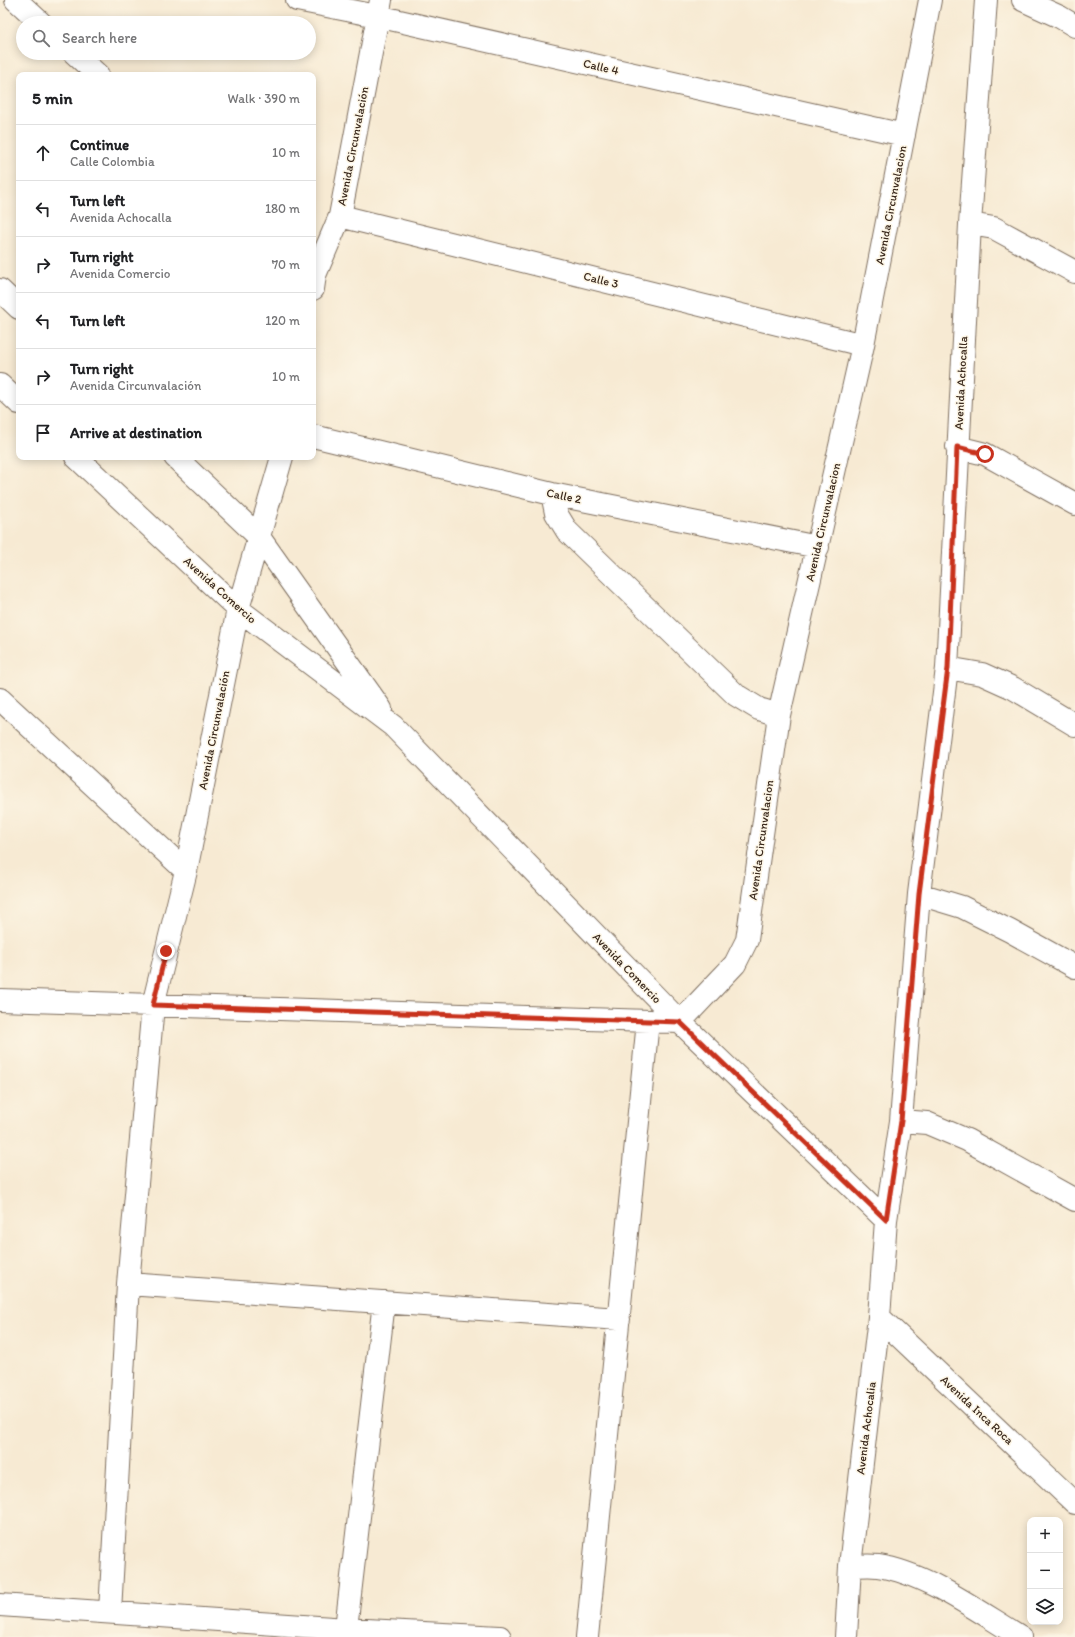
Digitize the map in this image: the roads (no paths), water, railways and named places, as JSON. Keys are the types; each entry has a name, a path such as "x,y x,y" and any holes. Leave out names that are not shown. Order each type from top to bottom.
{"street":[{"path":"16,0 34,16"},
{"name":"Calle 4","path":"297,0 379,8 904,136"},
{"name":"Avenida Circunvalacion","path":"680,1022 736,964 747,940 779,715 863,345 930,0"},
{"name":"Avenida Achocalla","path":"886,1220 901,1121 919,894 948,668 957,447 970,224 986,0"},
{"path":"1023,0 1060,17 1075,26"},
{"name":"Avenida Circunvalación","path":"316,274 340,216 379,8"},
{"path":"82,60 95,72"},
{"name":"Calle 3","path":"340,216 863,345"},
{"path":"970,224 994,228 1075,272"},
{"path":"0,290 16,305"},
{"path":"0,385 16,400"},
{"name":"Calle 2","path":"316,437 552,494 818,547"},
{"path":"957,447 985,454 1075,504"},
{"name":"Avenida Comercio","path":"79,460 238,609 393,726"},
{"name":"Avenida Comercio","path":"178,460 259,537 393,726 680,1022 886,1220"},
{"name":"Avenida Circunvalación","path":"110,1612 128,1284 153,1005 186,871 238,609 281,460"},
{"path":"552,494 556,513 567,531 736,695 759,709 779,715"},
{"path":"948,668 982,674 1013,688 1075,725"},
{"path":"0,699 186,871"},
{"path":"919,894 962,907 1010,930 1075,967"},
{"path":"0,1000 680,1022"},
{"path":"586,1637 648,1021"},
{"path":"901,1121 927,1123 968,1140 1075,1200"},
{"name":"Avenida Achocalia","path":"846,1637 850,1566 879,1317 886,1220"},
{"path":"128,1284 619,1319"},
{"path":"346,1633 384,1302"},
{"name":"Avenida Inca Roca","path":"879,1317 1075,1503"},
{"path":"850,1566 878,1566 912,1575 933,1584 1021,1637"},
{"path":"0,1605 110,1612 346,1633 500,1637"}]}
